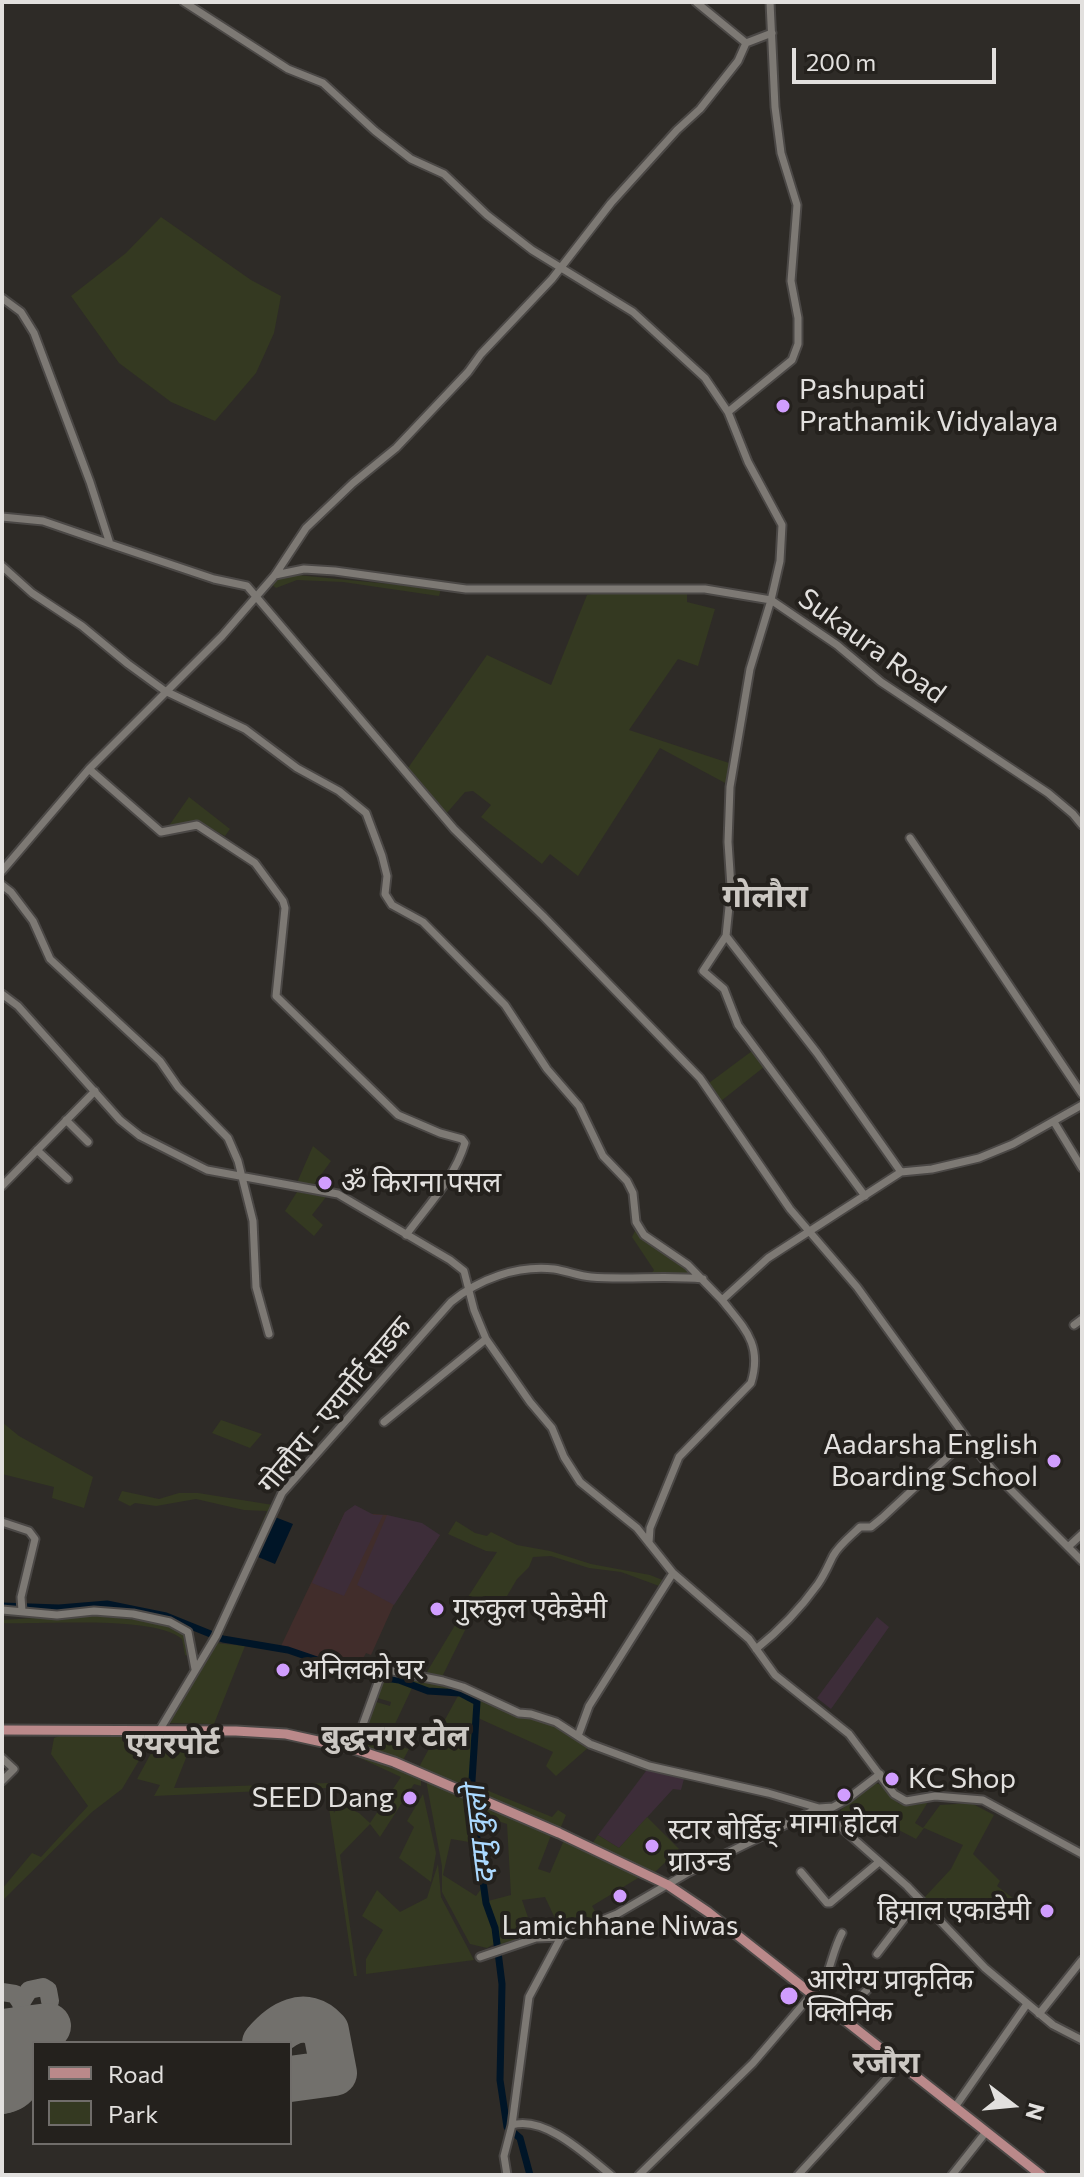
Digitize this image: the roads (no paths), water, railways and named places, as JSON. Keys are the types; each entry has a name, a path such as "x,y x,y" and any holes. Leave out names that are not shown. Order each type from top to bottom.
{"main road":[{"path":"2,1730 286,1734 354,1749 422,1774 668,1885 708,1912 1041,2175"}],"street":[{"name":"Sukaura Road","path":"184,2 288,69 323,83 399,150 444,174 487,215 532,250 633,312 705,378 728,412 748,462 782,525 780,561 771,600 837,645 881,682 1048,793 1082,825"},
{"path":"696,2 746,43"},
{"path":"728,412 792,360 798,344 798,318 791,281 797,205 781,153 770,2"},
{"path":"2,871 89,769 222,636 275,575 306,528 353,483 396,448 523,311 611,203 700,109 738,61 746,43 772,33"},
{"path":"2,298 21,312 34,333 110,544"},
{"path":"2,517 43,521 214,579 247,586 454,829 700,1078 809,1233 857,1287 967,1439 1000,1479 1082,1561"},
{"path":"2,566 32,593 82,626 165,691 245,729 297,768 339,791 366,813 387,876 385,894 392,905 423,922 505,1005 547,1069 579,1106 603,1156 627,1181 633,1193 636,1222 644,1235 703,1279 750,1338 756,1358 751,1383 679,1457 650,1528 649,1543"},
{"path":"275,575 304,569 335,571 466,589 705,589 771,600 750,669 730,787 728,842 731,887 726,936 703,971 724,989 738,1025 865,1196"},
{"path":"89,769 161,832 197,825 255,863 285,908 276,996 398,1115 462,1139 465,1143 446,1185 406,1235"},
{"path":"910,838 1082,1094"},
{"path":"2,885 33,921 50,959 160,1061 178,1087 228,1138 238,1161 253,1221 256,1287 269,1334"},
{"path":"726,936 817,1053 901,1172"},
{"path":"2,994 18,1006 120,1120 140,1136 207,1170 338,1194 464,1271 474,1310 486,1339 552,1428 564,1457 580,1482 637,1528 673,1573 731,1621 775,1675 849,1734 894,1794 902,1800 935,1796 983,1800 1081,1850"},
{"path":"2,1186 95,1091"},
{"path":"722,1300 768,1258 901,1172 932,1169 979,1158 1013,1144 1082,1105"},
{"path":"66,1120 88,1142"},
{"path":"1054,1122 1082,1168"},
{"path":"37,1150 68,1179"},
{"path":"469,1287 514,1271 554,1269 590,1277 673,1276 703,1279"},
{"name":"गोलौरा - एयर्पोर्ट सडक","path":"159,1731 216,1636 282,1493 451,1302 469,1287"},
{"path":"1074,1325 1082,1319"},
{"path":"384,1422 486,1339"},
{"path":"756,1649 789,1620 831,1566 834,1554 860,1527 871,1527 882,1518 967,1439"},
{"path":"2,1522 29,1531 35,1539 21,1597 22,1611"},
{"path":"1068,1547 1082,1534"},
{"path":"578,1736 589,1706 673,1573"},
{"path":"2,1610 57,1615 94,1611 133,1614 170,1622 188,1632 195,1672"},
{"path":"354,1749 383,1669 443,1681 519,1713 556,1722 590,1744 649,1766 819,1808 833,1807 846,1800 880,1774"},
{"path":"2,1758 14,1769 2,1781"},
{"path":"819,1808 919,1899 985,1968 1039,2014 1082,2040"},
{"path":"480,1957 536,1938 561,1937 617,1914 689,1872 819,1808"},
{"path":"801,1872 830,1903 879,1862"},
{"path":"877,1954 919,1899"},
{"path":"639,2175 744,2072 826,1982 833,1950 842,1933"},
{"path":"507,2175 504,2156 512,2125 529,1997 561,1937"},
{"path":"1039,2014 1082,1960"},
{"path":"840,2016 869,1988"},
{"path":"955,2107 1027,2004"},
{"path":"798,2175 900,2064"},
{"path":"512,2125 520,2123 547,2130 565,2139 611,2175"},
{"path":"952,2175 986,2132"}],"water":[{"path":"275,1517 293,1524 275,1564 258,1557"}],"waterway":[{"name":"दम्मु कुलो","path":"2,1606 59,1608 107,1604 166,1616 223,1639 288,1650 358,1674 399,1680 428,1691 460,1693 477,1702 471,1796 486,1903 495,1928 502,1984 500,2080 507,2127 520,2138 530,2175"}],"place":[{"name":"Pashupati Prathamik Vidyalaya","path":"783,406"},
{"name":"ॐ किराना पसल","path":"325,1183"},
{"name":"Aadarsha English Boarding School","path":"1054,1461"},
{"name":"गुरुकुल एकेडेमी","path":"437,1609"},
{"name":"अनिलको घर","path":"283,1670"},
{"name":"KC Shop","path":"892,1779"},
{"name":"मामा होटल","path":"844,1795"},
{"name":"SEED Dang","path":"410,1798"},
{"name":"स्टार बोर्डिङ् ग्राउन्ड","path":"652,1846"},
{"name":"Lamichhane Niwas","path":"620,1896"},
{"name":"हिमाल एकाडेमी","path":"1047,1911"},
{"name":"आरोग्य प्राकृतिक क्लिनिक","path":"789,1996"}],"district":[{"name":"गोलौरा","path":"765,896"},
{"name":"बुद्धनगर टोल","path":"395,1736"},
{"name":"एयरपोर्ट","path":"173,1744"},
{"name":"रजौरा","path":"886,2063"}]}
